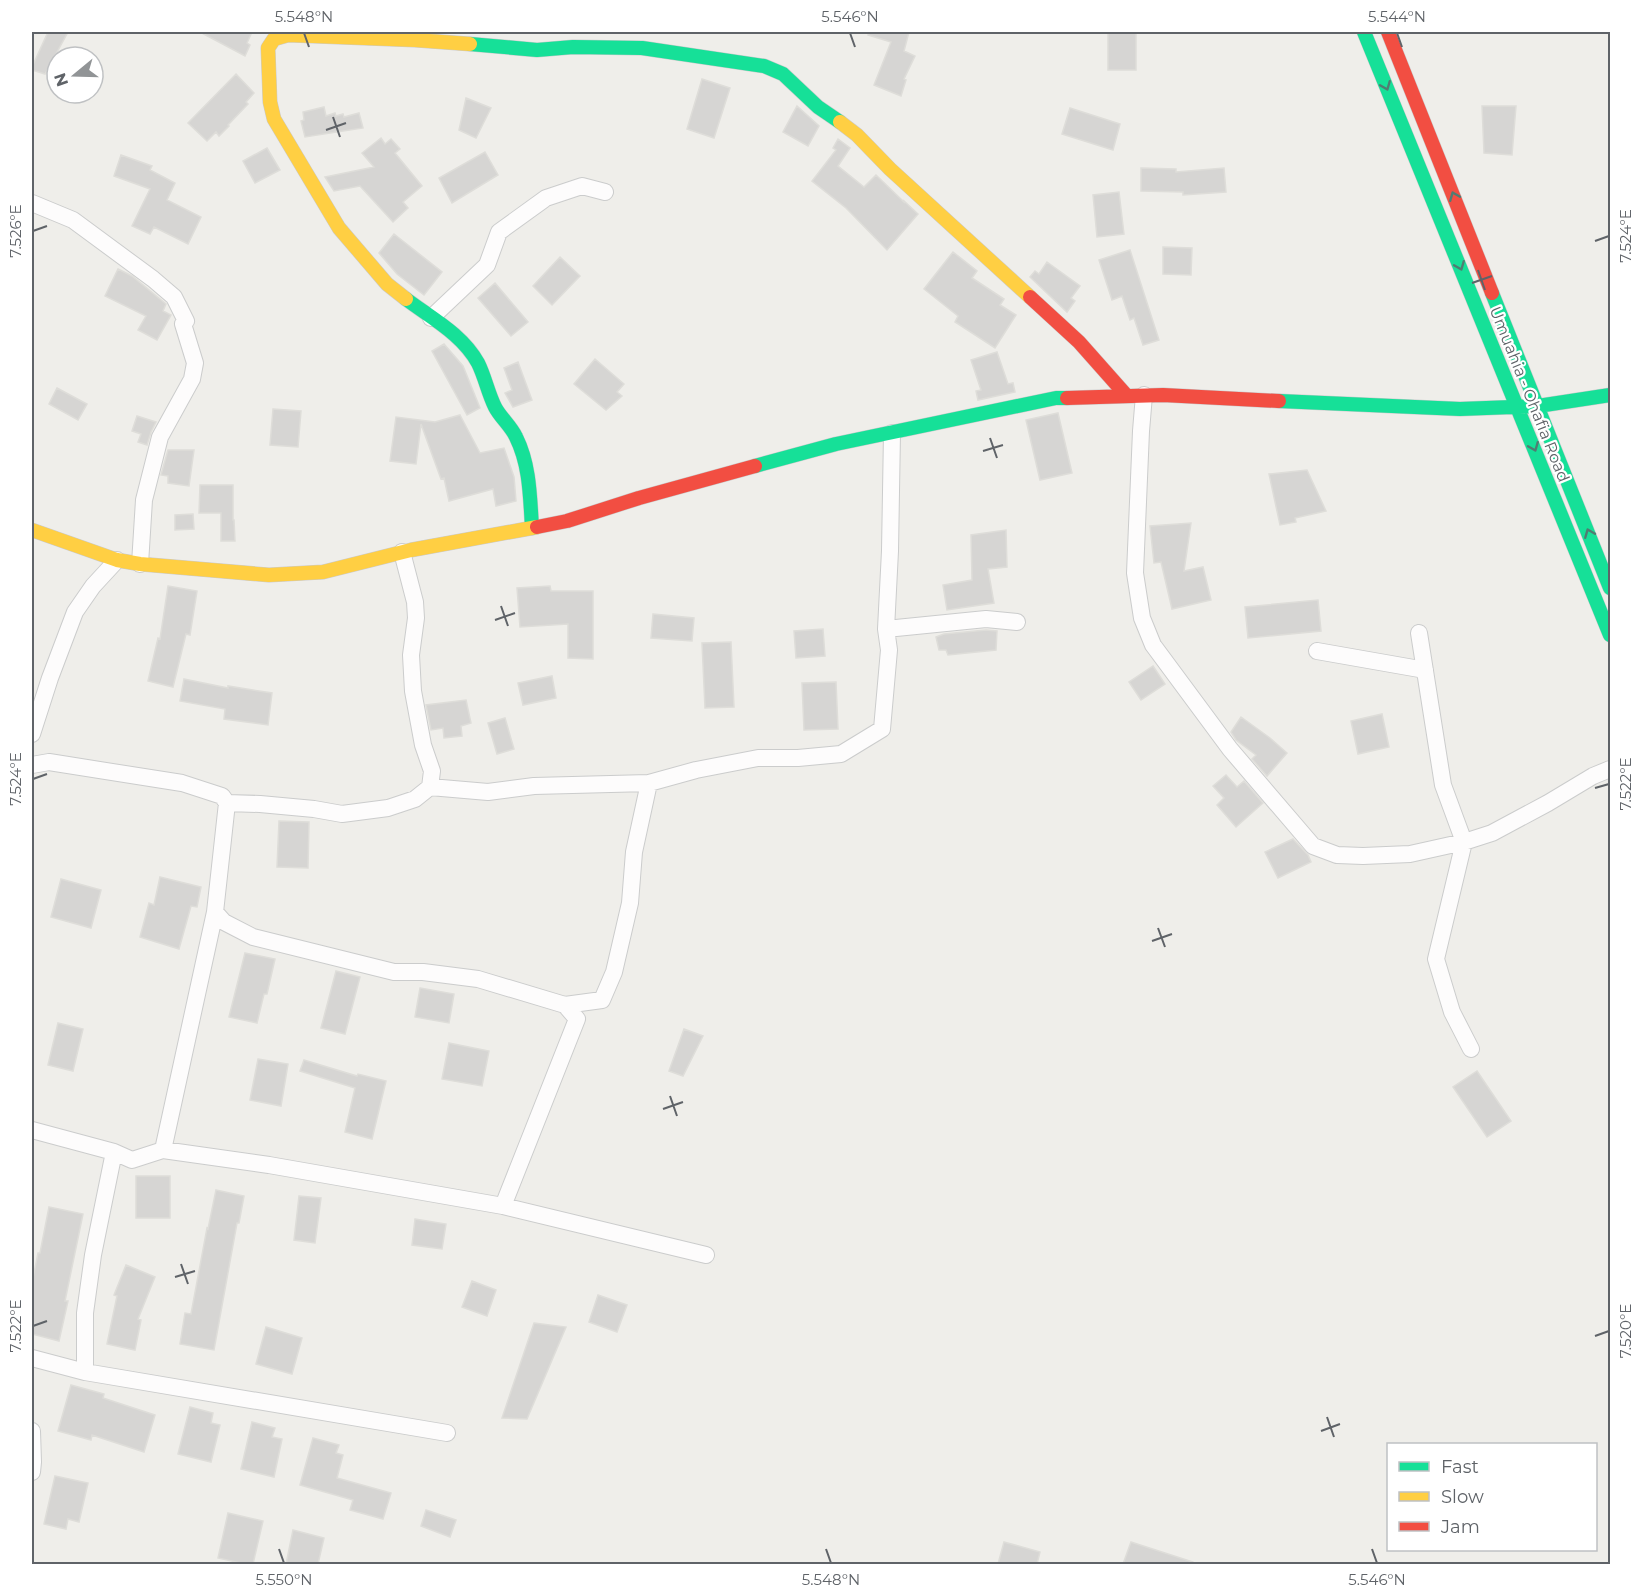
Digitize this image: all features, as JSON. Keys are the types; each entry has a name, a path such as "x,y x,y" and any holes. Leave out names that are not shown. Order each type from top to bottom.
{"street":[{"name":"Umuahia - Ohafia Road","path":"1364,32 1611,635"},
{"name":"Umuahia - Ohafia Road","path":"1388,32 1611,588"},
{"path":"532,528 529,477 516,437 495,407 478,363 448,328 431,318 387,284 339,228 274,119 270,102 268,48 274,39 288,35 415,40 537,50 573,47 642,48 764,66 783,74 818,107 857,135 890,169 1079,342 1126,395"},
{"path":"431,318 487,265 499,232 518,218 546,198 582,186 605,192"},
{"path":"32,203 73,220 153,279 174,297 186,321 183,324 195,363 192,380 160,437 144,500 140,564"},
{"path":"32,530 117,560 140,564 269,575 323,572 402,552 567,521 639,498 836,444 1056,398 1163,394 1361,406 1460,409 1518,408 1611,395"},
{"path":"1144,395 1135,573 1142,618 1153,645 1230,748 1313,846 1336,855 1363,856 1410,854 1464,842 1492,833 1593,776 1611,769"},
{"path":"227,803 281,806 342,814 388,808 415,799 430,787 488,792 534,786 649,783 696,770 758,758 798,758 842,754 882,729 889,650 886,628 892,433"},
{"path":"402,552 415,602 416,618 411,656 413,691 423,745 432,771 430,787"},
{"path":"32,734 75,612 93,586 117,560"},
{"path":"886,628 986,619 1017,622"},
{"path":"1419,633 1443,785 1464,842 1436,959 1452,1012 1471,1049"},
{"path":"1317,651 1425,670"},
{"path":"32,765 49,762 182,783 222,796 227,803 215,912 163,1150"},
{"path":"215,912 224,922 253,937 394,972 423,972 478,979 565,1005 602,1000 614,972 630,903 634,852 649,783"},
{"path":"503,1206 577,1019 565,1005"},
{"path":"32,1130 114,1152 132,1160 163,1150 269,1165 503,1206 706,1255"},
{"path":"85,1372 85,1313 93,1255 114,1152"},
{"path":"32,1358 85,1372 447,1433"},
{"path":"32,1431 32,1472"}],"building":[{"path":"48,32 68,32 61,45 45,45 45,74 32,70"},
{"path":"200,32 252,32 245,56"},
{"path":"869,32 909,32 904,51 915,56 904,79 906,80 901,96 874,85 891,42 868,35"},
{"path":"1108,32 1136,32 1136,70 1108,70"},
{"path":"236,74 254,93 246,102 248,104 229,126 219,136 216,132 207,141 188,123"},
{"path":"702,79 730,88 714,138 687,129"},
{"path":"466,98 491,108 476,138 459,130"},
{"path":"797,106 819,126 808,146 783,132"},
{"path":"1482,106 1516,106 1512,155 1484,153"},
{"path":"324,107 326,116 335,113 336,116 343,114 344,117 359,113 363,128 305,137 301,121 304,120 303,112"},
{"path":"1070,108 1120,124 1113,150 1062,134"},
{"path":"381,138 385,144 391,139 400,149 395,153 422,186 403,202 408,208 393,222 360,186 334,191 325,177 374,167 362,153"},
{"path":"838,139 850,148 838,166 864,187 876,175 918,214 887,250 846,208 812,181 836,150 833,148"},
{"path":"267,148 280,170 255,183 243,161"},
{"path":"485,152 498,175 452,203 439,178"},
{"path":"121,155 152,166 150,170 175,183 167,200 201,217 188,244 154,227 150,234 132,226 150,189 114,176"},
{"path":"1141,168 1176,169 1176,172 1224,168 1226,192 1183,195 1183,192 1141,191"},
{"path":"1119,192 1124,234 1097,237 1093,195"},
{"path":"394,234 442,272 424,295 397,274 379,253"},
{"path":"1163,247 1192,248 1191,275 1163,274"},
{"path":"1130,250 1159,340 1143,345 1134,318 1130,320 1122,296 1112,300 1099,260"},
{"path":"953,252 977,271 972,278 1004,299 1000,305 1016,315 995,348 955,322 958,316 924,289"},
{"path":"560,257 580,276 552,305 533,286"},
{"path":"1047,262 1080,286 1071,298 1075,301 1067,312 1030,277 1035,271 1039,274"},
{"path":"118,269 132,276 166,304 163,311 171,315 157,340 138,330 146,316 105,296"},
{"path":"495,283 528,322 511,336 478,298"},
{"path":"444,344 463,366 480,408 467,415 432,351"},
{"path":"997,352 1008,384 1013,383 1015,392 978,400 976,391 981,390 971,360"},
{"path":"595,359 624,384 617,392 622,396 606,410 574,384"},
{"path":"518,362 532,400 513,407 505,393 512,390 504,368"},
{"path":"57,388 87,404 78,420 49,404"},
{"path":"273,409 301,411 298,447 270,445"},
{"path":"1058,413 1072,473 1040,480 1026,420"},
{"path":"460,415 480,453 504,448 514,477 516,501 496,506 493,489 449,501 444,478 441,479 421,424 416,464 390,461 396,417 435,422"},
{"path":"137,416 156,422 147,445 138,442 141,434 132,431"},
{"path":"168,450 194,450 189,486 168,483 168,476 161,475"},
{"path":"1307,470 1326,511 1295,518 1296,522 1280,525 1269,474"},
{"path":"200,485 233,485 235,541 221,541 221,513 199,513"},
{"path":"193,514 194,529 175,530 175,515"},
{"path":"1191,523 1184,571 1203,567 1211,600 1172,609 1161,562 1154,563 1150,526"},
{"path":"1006,530 1007,567 988,569 994,603 947,610 943,585 972,580 971,535"},
{"path":"168,586 197,591 190,635 186,634 173,687 148,681 158,638 160,639"},
{"path":"550,586 551,591 593,591 593,659 568,658 568,624 520,627 517,588"},
{"path":"1318,600 1321,631 1248,638 1245,607"},
{"path":"653,614 694,618 692,641 651,638"},
{"path":"823,629 825,656 796,658 794,631"},
{"path":"997,631 996,650 948,655 946,650 939,650 936,637 944,634"},
{"path":"731,642 734,707 705,708 702,643"},
{"path":"1153,666 1165,684 1141,700 1129,682"},
{"path":"552,676 556,698 523,705 518,683"},
{"path":"184,679 228,688 228,686 272,693 268,725 224,719 225,709 180,701"},
{"path":"836,682 838,729 804,730 802,683"},
{"path":"466,700 471,723 461,726 462,736 444,738 443,728 431,730 426,705"},
{"path":"1382,714 1389,747 1358,754 1351,721"},
{"path":"1241,717 1287,753 1267,776 1252,759 1256,755 1236,740 1231,732"},
{"path":"505,718 514,749 497,754 488,723"},
{"path":"1226,775 1237,787 1244,781 1263,803 1236,827 1217,805 1224,798 1213,786"},
{"path":"279,821 309,822 308,868 277,867"},
{"path":"1293,839 1308,855 1311,862 1278,878 1265,852"},
{"path":"160,877 201,887 197,907 191,906 179,949 140,937 149,903 154,905"},
{"path":"61,879 101,890 91,928 51,917"},
{"path":"245,953 275,959 257,1023 229,1017"},
{"path":"336,971 360,977 345,1034 321,1028"},
{"path":"420,988 454,994 449,1023 415,1017"},
{"path":"58,1023 83,1029 73,1071 48,1065"},
{"path":"684,1029 703,1036 683,1076 669,1071"},
{"path":"449,1043 489,1051 482,1086 442,1079"},
{"path":"258,1059 288,1064 281,1106 250,1100"},
{"path":"304,1060 357,1076 358,1074 386,1081 372,1139 345,1132 355,1088 300,1071"},
{"path":"1477,1071 1511,1121 1487,1137 1453,1087"},
{"path":"136,1176 170,1176 170,1218 136,1218"},
{"path":"216,1190 244,1196 214,1350 180,1344 185,1313 191,1314"},
{"path":"299,1196 321,1198 315,1243 294,1240"},
{"path":"49,1207 83,1214 59,1341 32,1334 32,1283"},
{"path":"415,1219 446,1224 442,1249 412,1245"},
{"path":"126,1265 155,1277 138,1319 141,1320 135,1350 107,1344 117,1296 114,1295"},
{"path":"472,1281 496,1290 487,1316 462,1307"},
{"path":"598,1295 627,1305 617,1332 589,1322"},
{"path":"534,1323 566,1327 527,1419 502,1418"},
{"path":"266,1327 302,1338 292,1374 256,1364"},
{"path":"71,1385 104,1394 103,1398 155,1415 144,1452 92,1435 91,1440 58,1431"},
{"path":"190,1407 213,1413 211,1423 220,1425 211,1462 178,1454"},
{"path":"252,1422 275,1428 272,1437 282,1439 274,1477 241,1469"},
{"path":"313,1438 339,1445 336,1453 343,1455 337,1478 391,1493 383,1519 350,1510 353,1500 300,1485"},
{"path":"55,1476 88,1483 79,1522 68,1519 66,1529 44,1524"},
{"path":"426,1510 456,1520 450,1537 421,1526"},
{"path":"228,1513 263,1521 253,1564 218,1558"},
{"path":"293,1530 324,1538 318,1564 286,1564"},
{"path":"1004,1542 1040,1552 1037,1564 998,1564"},
{"path":"1131,1542 1193,1562 1193,1564 1123,1564"}],"traffic: fast":[{"path":"1364,32 1610,635"},
{"path":"470,44 537,50 573,47 642,48 764,66 783,74 818,107 840,122"},
{"path":"1492,293 1610,588"},
{"path":"406,299 455,335 464,343 478,363 495,407 514,433 521,448 528,481 532,528"},
{"path":"1279,401 1460,409 1538,406 1610,395"},
{"path":"755,466 836,444 1056,398 1067,398"}],"traffic: slow":[{"path":"406,299 387,284 339,228 274,119 270,102 268,48 274,39 288,35 470,44"},
{"path":"840,122 857,135 890,169 1030,297"},
{"path":"32,530 117,560 269,575 323,572 411,550 537,527"}],"traffic: jam":[{"path":"1388,32 1492,293"},
{"path":"1030,297 1079,342 1126,395"},
{"path":"1067,398 1163,395 1279,401"},
{"path":"537,527 567,521 639,498 755,466"}]}
